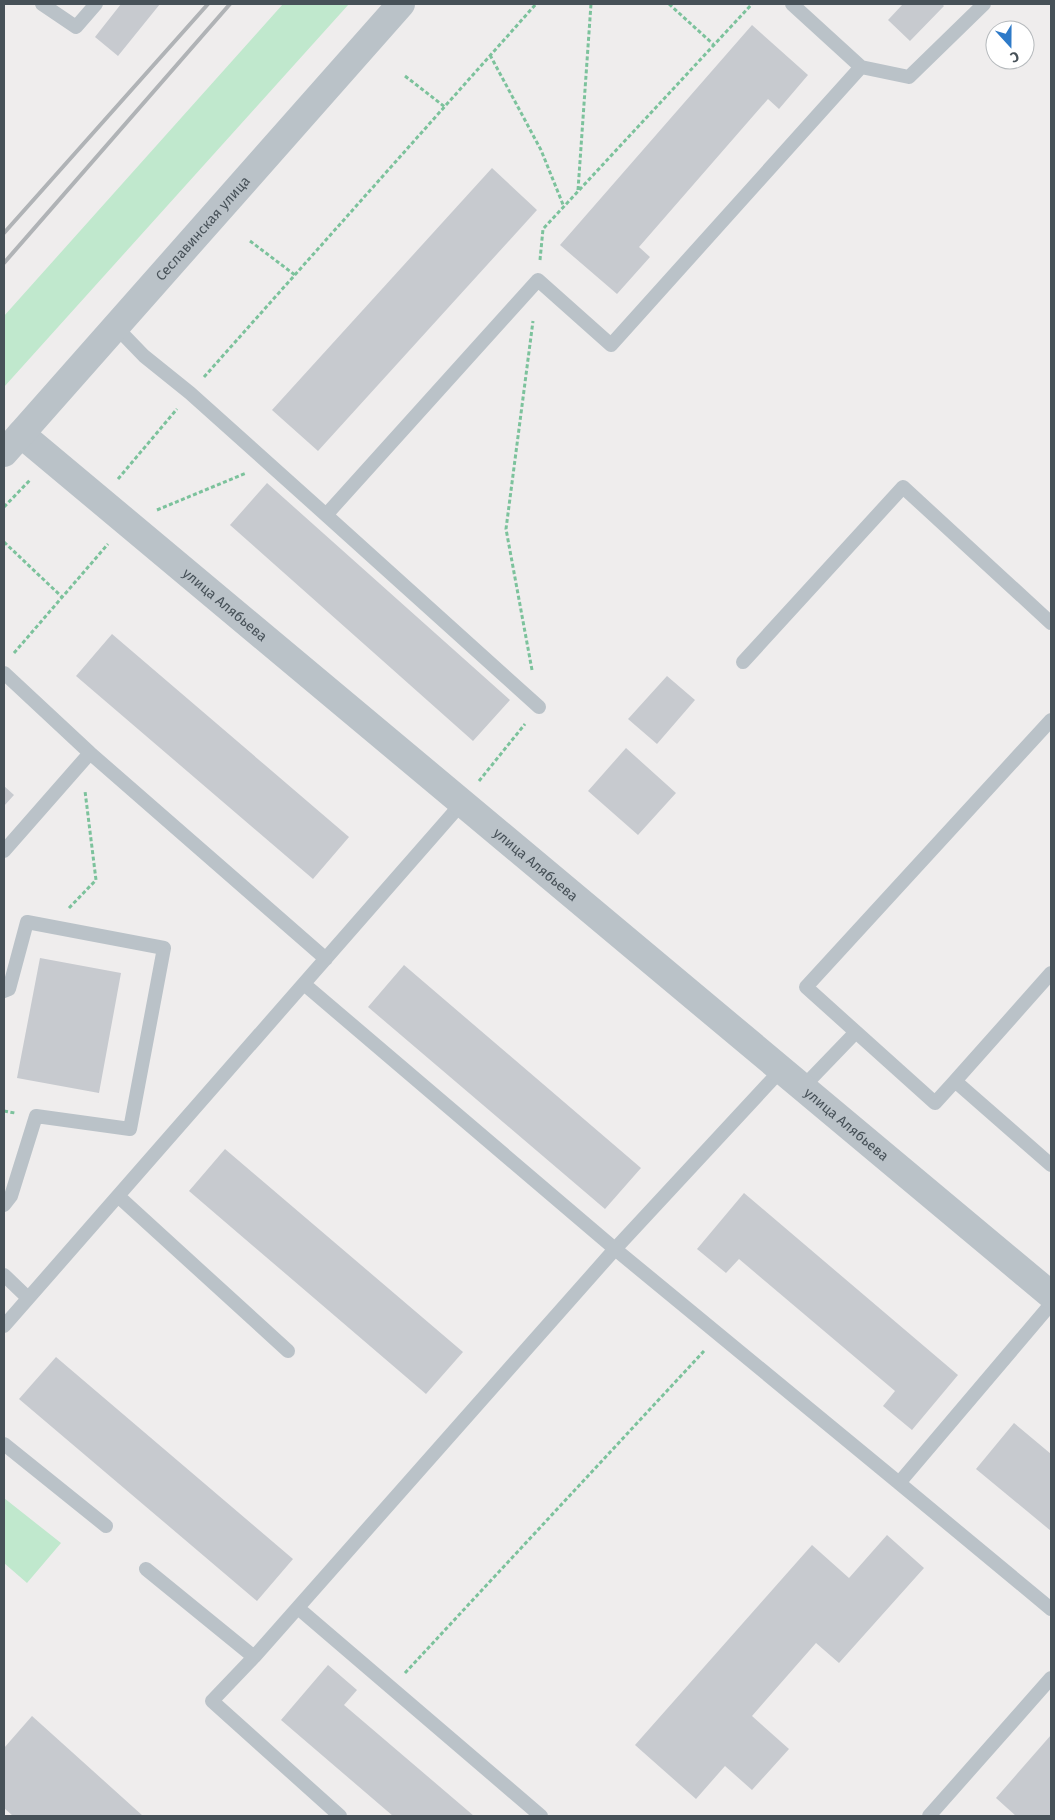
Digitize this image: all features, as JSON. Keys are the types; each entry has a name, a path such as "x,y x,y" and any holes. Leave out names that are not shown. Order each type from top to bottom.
{"street":[{"name":"Сеславинская улица","path":"13,443 401,4"},
{"name":"улица Алябьева","path":"13,443 100,500 1051,1295"}],"lane":[{"path":"42,4 76,27 96,4"},
{"path":"792,4 862,67 909,78 984,4"},
{"path":"326,515 538,280 611,345 862,67"},
{"path":"116,327 144,356 190,393 539,707"},
{"path":"743,662 903,487 1051,623"},
{"path":"4,673 86,758 326,959"},
{"path":"1051,720 806,987 935,1103 1051,972"},
{"path":"4,851 86,758"},
{"path":"4,1326 462,803"},
{"path":"4,991 9,989 27,922 164,948 130,1129 36,1116 11,1196 4,1204"},
{"path":"304,984 616,1249 1051,1609"},
{"path":"803,1088 856,1032"},
{"path":"340,1816 212,1701 298,1608 616,1249 781,1070"},
{"path":"955,1081 1051,1165"},
{"path":"118,1196 288,1352"},
{"path":"4,1275 28,1298"},
{"path":"899,1483 1051,1304"},
{"path":"4,1444 106,1526"},
{"path":"146,1568 254,1657"},
{"path":"298,1608 541,1816"},
{"path":"929,1816 1051,1678"}],"path":[{"path":"100,500 190,393 536,4"},
{"path":"578,191 591,4"},
{"path":"669,4 713,44"},
{"path":"462,803 539,707 506,529 543,229 752,4"},
{"path":"490,55 541,150 564,206"},
{"path":"405,76 445,107"},
{"path":"250,242 294,275"},
{"path":"10,657 127,523 269,464"},
{"path":"4,507 31,478"},
{"path":"4,542 62,598"},
{"path":"51,927 96,880 86,758"},
{"path":"391,1688 719,1334"}],"green space":[{"path":"283,4 349,4 4,387 4,316"},
{"path":"4,1498 61,1543 27,1583 4,1563"}],"building":[{"path":"121,4 160,4 118,56 95,37"},
{"path":"903,4 942,4 944,6 910,41 888,20"},
{"path":"752,25 808,75 779,109 768,99 639,247 650,257 617,294 560,245"},
{"path":"492,168 537,210 318,451 272,410"},
{"path":"267,483 510,700 473,741 230,525"},
{"path":"112,634 349,837 313,879 76,676"},
{"path":"667,676 695,700 657,744 628,719"},
{"path":"626,748 676,793 638,835 588,791"},
{"path":"4,786 14,795 4,806"},
{"path":"40,958 121,973 99,1093 17,1078"},
{"path":"404,965 641,1168 605,1209 368,1007"},
{"path":"225,1149 463,1352 426,1394 189,1191"},
{"path":"744,1193 958,1375 912,1430 883,1406 895,1391 739,1259 726,1273 697,1249"},
{"path":"56,1357 293,1559 257,1601 19,1399"},
{"path":"1014,1423 1051,1454 1051,1531 976,1469"},
{"path":"887,1535 924,1568 839,1663 816,1643 752,1716 789,1749 752,1790 725,1766 696,1799 635,1745 812,1545 849,1578"},
{"path":"328,1665 357,1690 344,1705 474,1816 393,1816 281,1720"},
{"path":"32,1716 143,1816 13,1816 4,1808 4,1748"},
{"path":"1051,1735 1051,1816 1016,1816 996,1798"}],"railway":[{"path":"4,233 208,4"},
{"path":"4,263 230,4"}]}
